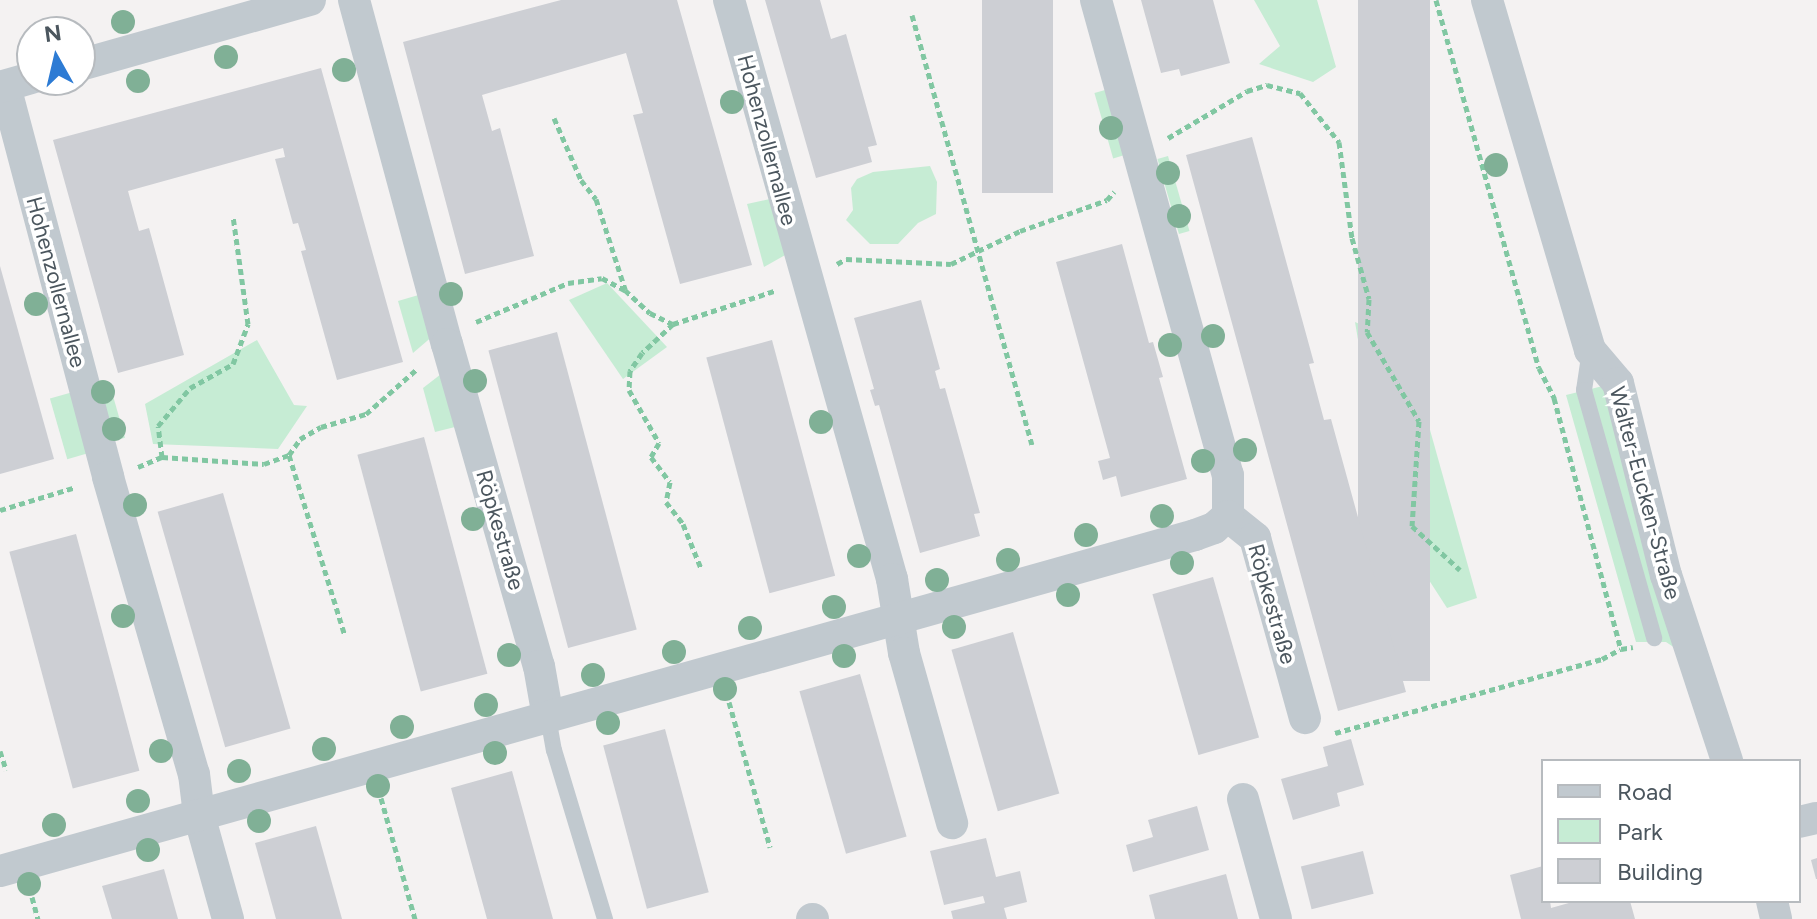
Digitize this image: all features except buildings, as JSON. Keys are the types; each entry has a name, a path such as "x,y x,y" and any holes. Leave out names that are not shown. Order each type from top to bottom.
{"street":[{"path":"96,60 310,0"},
{"path":"354,0 447,344"},
{"name":"Hohenzollernallee","path":"729,0 805,280"},
{"path":"0,871 1214,528 1228,516 1228,475 1096,0"},
{"name":"Walter-Eucken-Straße","path":"1487,0 1590,350 1618,383 1679,618 1726,759"},
{"name":"Hohenzollernallee","path":"12,84 108,477"},
{"path":"805,280 892,579 904,653 952,823"},
{"name":"Röpkestraße","path":"447,344 539,666 548,717"},
{"path":"108,477 194,774 199,815 228,919"},
{"name":"Röpkestraße","path":"1228,516 1255,538 1305,718"},
{"path":"1243,799 1276,919"}],"lane":[{"path":"1590,350 1584,390 1654,638"},
{"name":"Röpkestraße","path":"548,717 554,750 605,919"}],"path":[{"path":"1436,0 1539,368 1554,398 1621,649"},
{"path":"912,15 1032,445"},
{"path":"554,118 581,180 596,199 625,290"},
{"path":"162,457 158,426 190,388 233,364 248,324 233,216"},
{"path":"0,510 162,457 264,464 289,455 300,439 321,427 366,414 483,317 568,283 602,278 625,290 650,313 673,324"},
{"path":"701,568 683,524 666,502 670,482 651,457 659,443 629,390 630,371 642,353 673,324 805,280"},
{"path":"1367,332 1419,421 1412,526 1460,570"},
{"path":"289,455 345,636"},
{"path":"1305,718 1335,733 1636,647"},
{"path":"729,702 770,847"},
{"path":"0,751 6,770"},
{"path":"381,798 415,919"},
{"path":"32,896 38,919"}],"green space":[{"path":"1254,0 1317,0 1336,67 1313,82 1259,64 1280,46"},
{"path":"1105,90 1124,155 1113,158 1094,93"},
{"path":"1168,156 1189,231 1179,234 1157,159"},
{"path":"930,166 937,182 936,214 918,223 898,244 870,244 846,220 853,210 851,188 857,179 873,172"},
{"path":"770,199 787,254 764,267 747,204"},
{"path":"607,283 667,347 623,379 569,300"},
{"path":"422,294 434,335 413,353 398,301"},
{"path":"1355,322 1406,344 1477,598 1447,608 1405,543 1384,494"},
{"path":"257,340 294,405 307,406 278,449 153,444 145,404"},
{"path":"445,371 459,426 435,432 423,388"},
{"path":"109,382 125,438 110,442 94,386"},
{"path":"1603,386 1675,648 1666,642 1636,642 1566,395"},
{"path":"73,392 90,453 67,459 50,399"}]}
